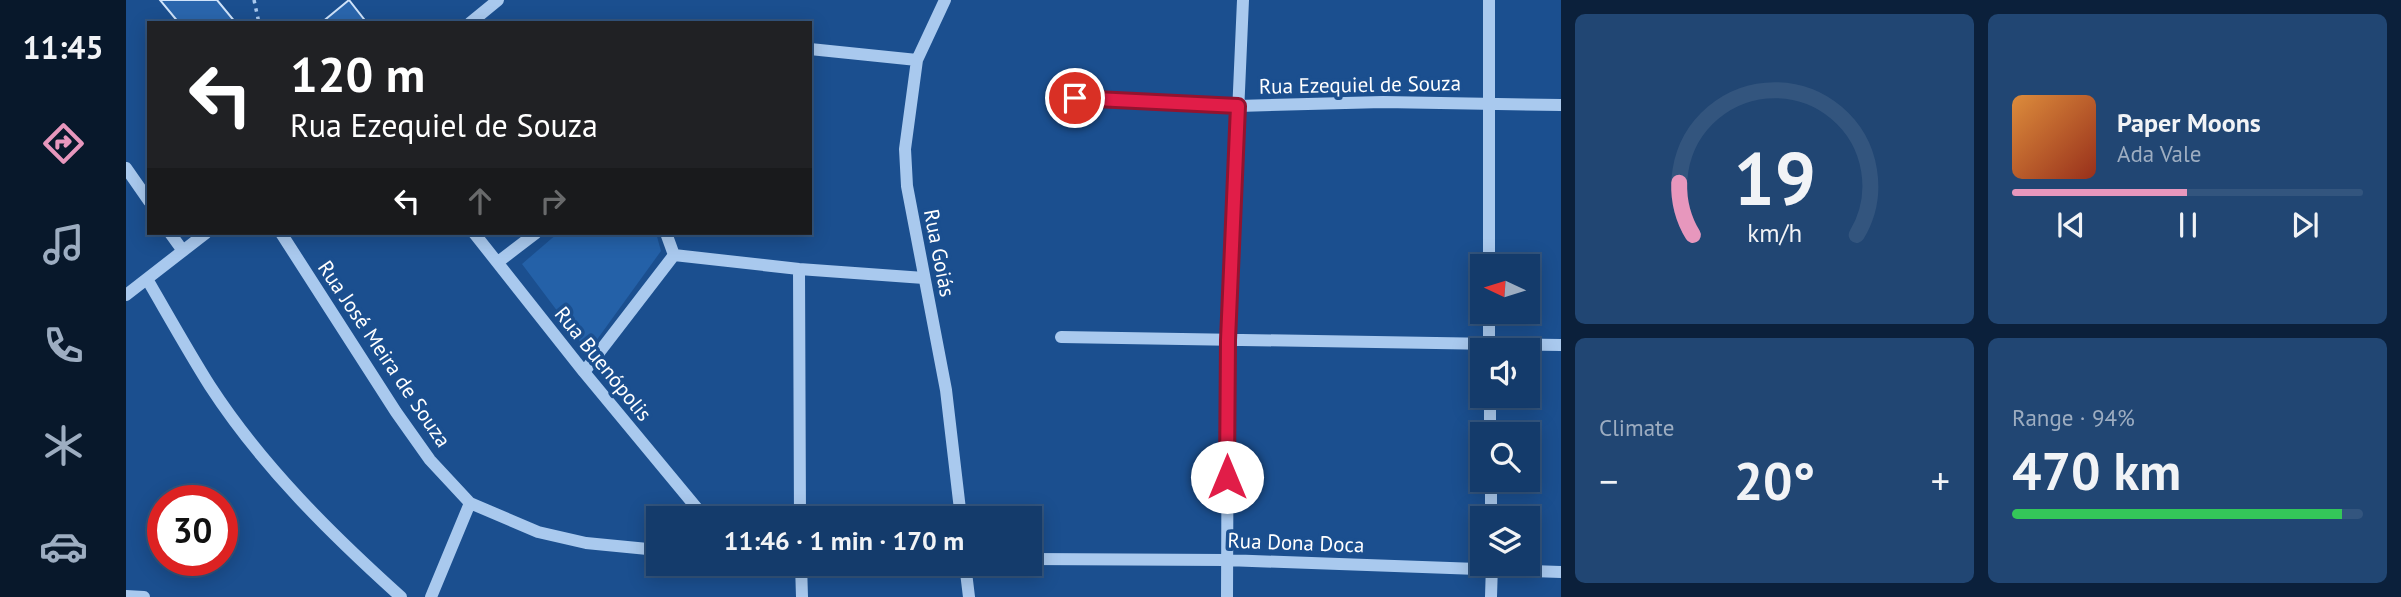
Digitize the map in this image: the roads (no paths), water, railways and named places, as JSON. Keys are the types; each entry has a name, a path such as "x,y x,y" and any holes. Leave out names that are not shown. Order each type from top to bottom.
{"street":[{"path":"472,21 498,0"},
{"name":"Rua Goiás","path":"945,0 918,60 905,149 906,186 946,390 960,506"},
{"path":"1227,597 1228,340 1243,0"},
{"path":"1489,0 1489,254"},
{"path":"812,49 918,60"},
{"name":"Rua Ezequiel de Souza","path":"1075,98 1238,106 1489,103 1561,105"},
{"path":"126,167 147,198"},
{"path":"171,235 183,251"},
{"path":"126,295 203,235"},
{"name":"Rua José Meira de Souza","path":"282,235 403,422 430,460 470,503 538,532 586,543 646,549"},
{"name":"Rua Buenópolis","path":"476,235 695,506"},
{"path":"498,262 533,235"},
{"path":"667,235 674,255"},
{"path":"674,255 799,269 924,278"},
{"path":"584,372 674,255"},
{"path":"799,269 800,506"},
{"path":"147,279 211,387 250,439 328,531 401,597"},
{"path":"1061,337 1470,346"},
{"path":"1540,346 1561,345"},
{"path":"431,597 470,503"},
{"name":"Rua Dona Doca","path":"1042,559 1226,559 1470,566"},
{"name":"Rua Dona Doca","path":"1540,570 1561,572"},
{"path":"801,576 802,597"},
{"path":"966,576 969,597"},
{"path":"1491,597 1492,576"},
{"path":"126,596 144,597"}]}
